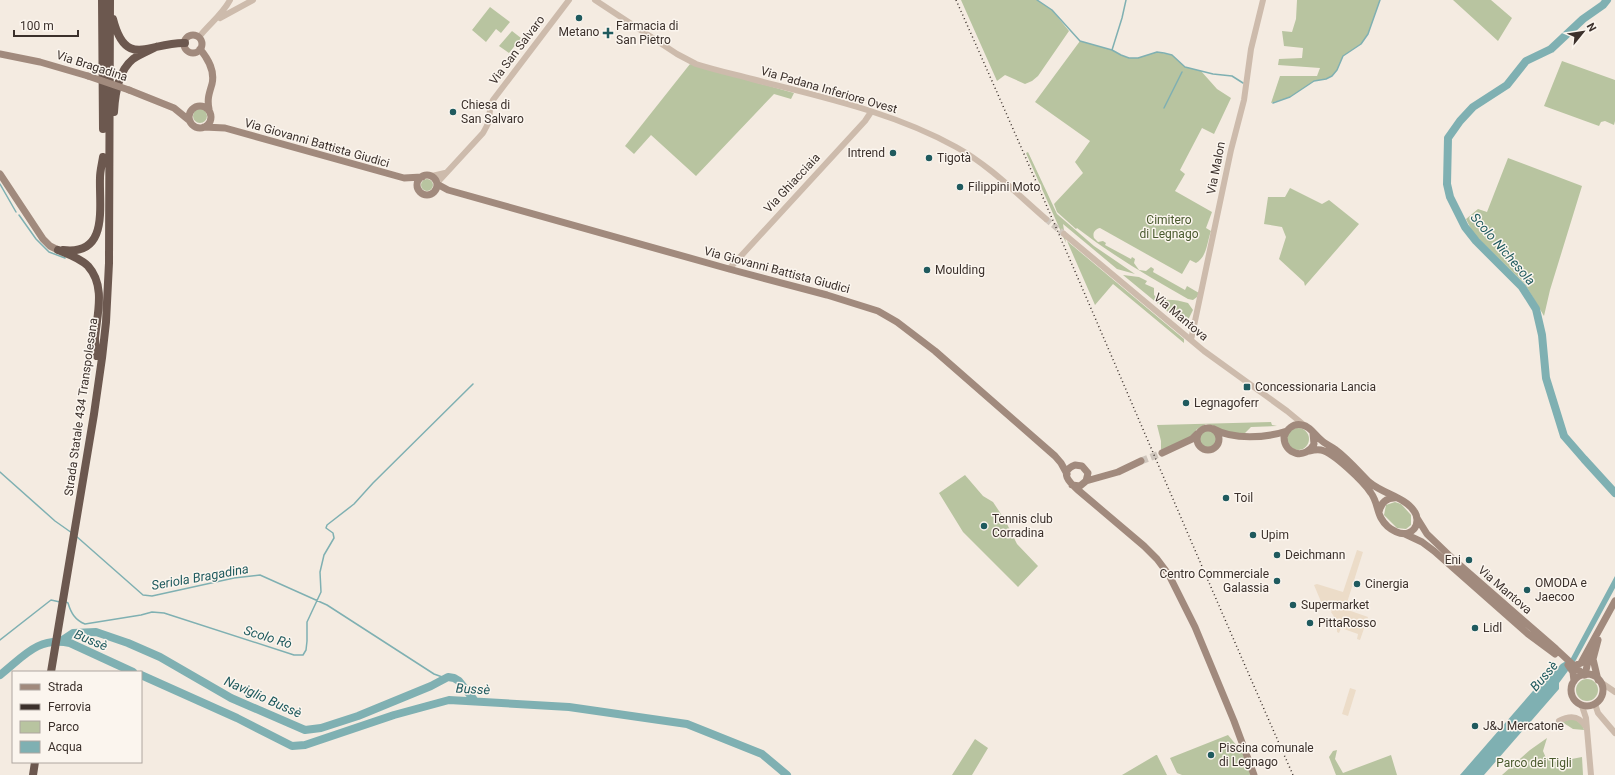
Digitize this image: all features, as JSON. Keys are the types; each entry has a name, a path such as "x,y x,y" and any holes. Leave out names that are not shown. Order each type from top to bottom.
{"highway":[{"name":"Strada Statale 434 Transpolesana","path":"49,669 75,512 97,356 104,264 102,0"},
{"name":"Strada Statale 434 Transpolesana","path":"75,512 95,407 104,336 109,263 110,0"},
{"path":"110,0 114,25 118,34 129,48 138,50 166,44 184,43"},
{"path":"109,172 112,151 114,106 121,75 125,67 132,60 156,47"},
{"path":"58,250 68,251 81,249 90,244 97,234 100,222 100,176 103,157"},
{"path":"58,250 80,260 88,266 98,282 99,297 95,339 97,356"},
{"path":"28,775 30,763"},
{"path":"33,775 35,763"}],"main road":[{"path":"190,35 199,37 202,43 200,49 194,53 190,52 184,43 187,38 190,35"},
{"path":"200,49 208,59 213,71 212,85 208,94 189,114 190,121 196,127 207,126 211,120 208,94"},
{"name":"Via Bragadina","path":"0,54 40,62 129,90 174,108 190,121"},
{"path":"195,107 204,106 210,111"},
{"name":"Via Bragadina","path":"174,108 195,107"},
{"name":"Via Giovanni Battista Giudici","path":"210,111 218,122 225,128"},
{"name":"Via Giovanni Battista Giudici","path":"204,127 225,128 404,178 422,177 427,175 432,176 437,184 448,190 858,304 878,311 897,322 935,350 1055,456 1062,461 1082,466 1087,471 1104,475"},
{"path":"0,174 43,239 50,246 58,250"},
{"path":"417,188 418,182 422,177"},
{"name":"Via Giovanni Battista Giudici","path":"404,178 424,195 448,190"},
{"path":"434,193 437,188 437,184"},
{"path":"1182,444 1191,443 1203,449 1210,450 1214,449 1227,437 1269,436 1288,430 1295,425 1304,425"},
{"name":"Via Mantova","path":"1304,425 1320,440 1337,451 1377,488 1394,498 1403,501 1414,511 1427,534 1455,561 1573,668 1584,675"},
{"path":"1162,453 1192,439 1206,427 1223,434 1234,436"},
{"path":"1214,429 1218,433 1219,443"},
{"path":"1285,444 1284,437 1288,430"},
{"path":"1309,451 1314,440 1313,432"},
{"path":"1197,434 1199,446"},
{"name":"Via Mantova","path":"1269,436 1285,444 1293,453 1302,455 1309,451 1319,449 1326,451 1340,462 1370,491 1382,519 1390,527 1397,533 1405,534 1422,542 1434,551 1533,638 1566,661"},
{"name":"Via Giovanni Battista Giudici","path":"1055,456 1061,463 1067,479 1072,485 1144,546 1157,558 1170,575 1195,627 1234,721 1254,775"},
{"name":"Via Giovanni Battista Giudici","path":"1072,485 1080,486 1104,475 1118,472 1141,461"},
{"path":"1066,474 1068,469 1075,465"},
{"path":"1087,471 1088,476 1085,490 1088,498"},
{"path":"1379,512 1384,501 1394,498"},
{"path":"1405,534 1414,528 1417,518"},
{"path":"1602,626 1593,659 1602,692 1601,697 1595,704 1590,706 1582,706 1576,702 1572,696 1571,688 1574,680 1573,668 1581,663 1615,601"},
{"path":"1584,675 1593,642"},
{"path":"1574,680 1584,675 1591,675 1599,681"}],"street":[{"path":"199,37 221,14 230,0"},
{"path":"239,7 242,0"},
{"path":"215,20 253,0"},
{"name":"Via San Salvaro","path":"437,184 483,133 489,119 489,109 493,100 569,0"},
{"name":"Via Padana Inferiore Ovest","path":"595,0 677,54 696,64 871,112 916,128 963,151 1046,219"},
{"name":"Via Malon","path":"1191,340 1231,150 1244,100 1252,49 1263,0"},
{"name":"Via Ghiacciaia","path":"729,269 865,122 871,112"},
{"path":"432,176 447,173"},
{"name":"Via Mantova","path":"1064,234 1191,340 1304,425"},
{"path":"1287,411 1291,418 1288,430"},
{"path":"1599,681 1615,692"},
{"path":"1595,704 1598,713 1615,733"},
{"path":"1582,706 1587,728 1591,775"},
{"path":"1559,721 1568,717 1576,717 1582,721 1587,728"}],"green space":[{"path":"961,0 1037,0 1052,10 1069,31 1038,76 1032,81 1025,84 1005,75 997,81"},
{"path":"1297,0 1380,0 1368,34 1361,44 1343,56 1337,70 1332,76 1326,79 1314,81 1290,97 1271,103 1280,76 1317,76 1320,68 1278,65 1279,59 1302,58 1303,48 1284,46 1282,31 1292,32 1296,19"},
{"path":"1453,0 1491,0 1512,18 1498,41"},
{"path":"490,7 510,22 501,33 496,29 486,42 472,30"},
{"path":"512,31 521,38 509,53 499,46"},
{"name":"Cimitero di Legnago","path":"1080,41 1112,50 1129,58 1138,58 1157,52 1172,55 1185,67 1201,71 1217,89 1231,98 1214,134 1202,128 1180,170 1185,174 1175,191 1212,212 1206,228 1211,231 1205,253 1200,260 1196,263 1190,260 1182,274 1100,228 1094,232 1094,238 1098,242 1103,241 1106,243 1105,245 1131,259 1132,257 1135,259 1134,263 1139,270 1146,271 1151,267 1154,269 1153,272 1185,290 1187,286 1199,293 1193,300 1173,291 1117,257 1077,228 1076,229 1057,212 1054,204 1083,173 1075,162 1090,141 1035,102"},
{"path":"1562,61 1615,80 1614,125 1605,121 1601,122 1599,126 1544,106"},
{"path":"690,64 794,93 791,99 774,94 696,176 651,135 634,154 625,146"},
{"path":"197,109 203,109 207,113 207,119 203,123 197,123 193,119 193,113"},
{"path":"1028,152 1057,214 1094,246 1135,274 1117,269 1063,224 1066,243 1026,153"},
{"path":"1508,158 1582,186 1550,290 1544,316 1525,284 1477,237 1466,219 1478,209 1487,212"},
{"path":"425,179 429,179 433,185 429,191 425,191 421,187 421,183"},
{"path":"1290,188 1322,204 1329,200 1359,224 1305,286 1304,282 1279,259 1286,237 1282,227 1264,224 1268,197 1285,197"},
{"path":"1067,241 1184,339 1184,343 1113,284 1095,305"},
{"path":"1123,275 1139,277 1147,281 1145,284 1154,288 1154,295 1160,300 1174,300 1188,303 1193,310 1185,326"},
{"path":"1271,422 1272,425 1277,426 1251,427 1245,433 1228,433 1206,424 1197,429 1190,438 1161,450 1161,441 1157,425"},
{"path":"1298,428 1306,431 1309,439 1306,447 1298,450 1290,447 1287,439 1290,431"},
{"path":"1205,431 1211,431 1216,436 1214,445 1211,447 1205,447 1200,442 1200,436"},
{"name":"Tennis club Corradina","path":"965,475 983,496 993,502 1005,520 1017,544 1038,566 1018,587 963,532 939,493"},
{"path":"1395,502 1401,504 1411,515 1411,525 1406,529 1397,528 1384,515 1386,505"},
{"path":"1587,679 1595,682 1598,690 1595,698 1587,701 1579,698 1576,690 1579,682"},
{"path":"1574,718 1583,726 1584,730 1573,729 1562,722"},
{"name":"Piscina comunale di Legnago","path":"1228,735 1242,752 1251,775 1182,775 1177,773 1170,758"},
{"name":"Parco dei Tigli","path":"1547,738 1543,751 1546,758 1556,762 1582,757 1583,775 1502,775 1530,750"},
{"path":"975,739 988,748 972,775 952,775"},
{"path":"1337,750 1335,759 1343,773 1391,755 1397,775 1336,775 1329,757 1333,751"},
{"path":"1156,755 1167,775 1122,775"}],"shaded area":[{"path":"1357,550 1363,552 1345,609 1368,617 1360,640 1357,639 1358,634 1341,628 1339,633 1337,632 1337,621 1331,612 1332,611 1326,605 1325,607 1322,604 1314,585 1317,584 1343,592"},
{"path":"1350,688 1356,690 1348,716 1342,714"}],"water":[{"path":"1615,576 1615,588 1576,660 1559,683 1559,689 1484,775 1460,775 1545,677 1549,677 1561,664 1571,658"}],"waterway":[{"path":"1037,0 1052,10 1080,41 1112,50 1129,58 1138,58 1157,52 1172,55 1185,67 1213,74 1232,76 1243,83"},
{"path":"1112,50 1126,0"},
{"path":"1273,103 1290,97 1314,81 1326,79 1332,76 1337,70 1343,56 1361,44 1368,34 1380,0"},
{"name":"Scolo Nichesola","path":"1607,0 1603,5 1583,19 1551,49 1526,61 1507,85 1473,107 1460,121 1448,138 1447,184 1450,197 1465,227 1476,241 1522,287 1536,309 1542,335 1546,378 1564,436 1615,493"},
{"path":"1164,108 1182,72"},
{"path":"0,184 16,212"},
{"path":"19,215 36,239 49,252 65,258"},
{"name":"Scolo Rò","path":"66,602 76,618 85,624 152,612 164,613 294,655 303,655 306,650 307,622 321,592 320,572 324,555 334,538 333,533 326,528 327,525 354,504 373,483 473,384"},
{"name":"Seriola Bragadina","path":"0,472 55,521 72,533"},
{"name":"Seriola Bragadina","path":"76,536 143,595 152,596 234,578 260,575 327,605 434,674 445,678"},
{"path":"0,640 51,600 60,602"},
{"name":"Naviglio Bussè","path":"61,641 73,633 96,632 128,643 160,657 231,698 305,730 321,728 358,716 431,686 448,677 459,681 475,701"},
{"name":"Bussè","path":"0,675 24,655 40,645 59,642 70,643 131,671"},
{"name":"Bussè","path":"142,675 237,718 292,746 305,745 394,715 449,700 569,707 687,724 762,754 787,775"}],"tunnel":[{"path":"1046,219 1064,234"},
{"path":"1141,461 1162,453"}],"railway":[{"path":"956,0 1293,775"}],"place":[{"name":"Metano","path":"579,18"},
{"name":"Farmacia di San Pietro","path":"608,33"},
{"name":"Chiesa di San Salvaro","path":"453,112"},
{"name":"Intrend","path":"893,153"},
{"name":"Tigotà","path":"929,158"},
{"name":"Filippini Moto","path":"960,187"},
{"name":"Moulding","path":"927,270"},
{"name":"Concessionaria Lancia","path":"1247,387"},
{"name":"Legnagoferr","path":"1186,403"},
{"name":"Toil","path":"1226,498"},
{"name":"Tennis club Corradina","path":"984,526"},
{"name":"Upim","path":"1253,535"},
{"name":"Deichmann","path":"1277,555"},
{"name":"Eni","path":"1469,560"},
{"name":"Centro Commerciale Galassia","path":"1277,581"},
{"name":"Cinergia","path":"1357,584"},
{"name":"OMODA e Jaecoo","path":"1527,590"},
{"name":"Supermarket","path":"1293,605"},
{"name":"PittaRosso","path":"1310,623"},
{"name":"Lidl","path":"1475,628"},
{"name":"J&J Mercatone","path":"1475,726"},
{"name":"Piscina comunale di Legnago","path":"1211,755"}]}
